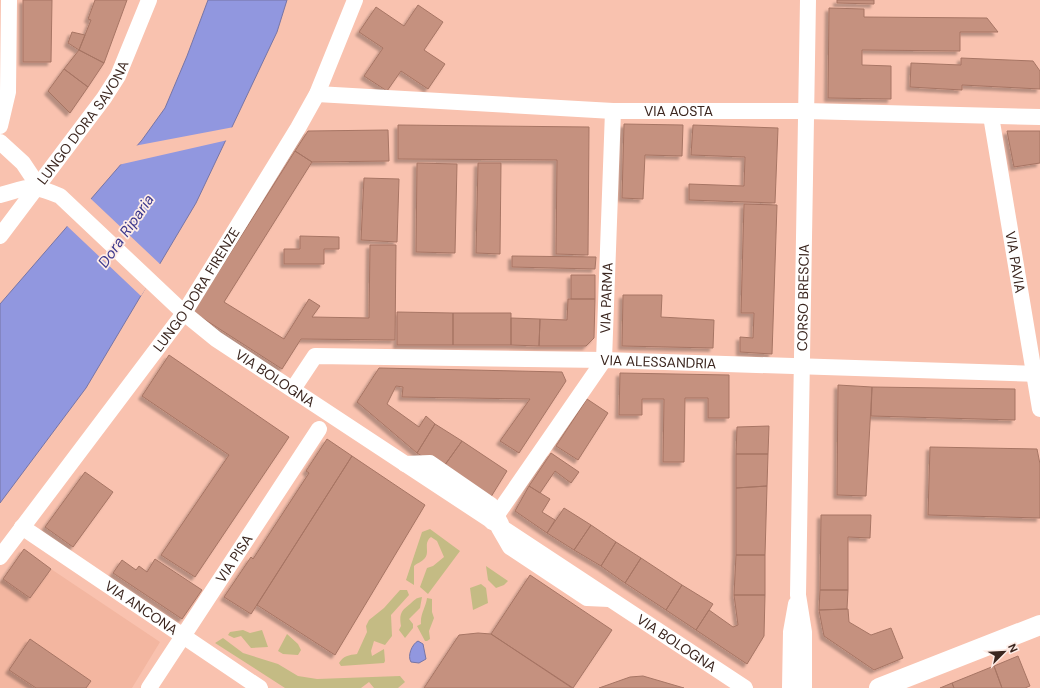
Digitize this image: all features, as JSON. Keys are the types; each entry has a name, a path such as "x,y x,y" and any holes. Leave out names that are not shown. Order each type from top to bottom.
{"main road":[{"path":"880,688 1040,625"}],"street":[{"path":"0,126 8,92 9,0"},
{"name":"LUNGO DORA SAVONA","path":"0,236 95,111 118,76 149,0"},
{"name":"LUNGO DORA FIRENZE","path":"0,557 184,313 298,128 317,94 355,0"},
{"name":"CORSO BRESCIA","path":"790,688 791,632 798,595 808,0"},
{"name":"VIA AOSTA","path":"317,94 613,111 806,111 1040,117"},
{"name":"VIA PARMA","path":"604,360 613,111"},
{"name":"VIA PAVIA","path":"990,116 1037,374 1040,409"},
{"path":"0,142 23,163 38,187"},
{"path":"0,195 28,187 38,187"},
{"name":"VIA BOLOGNA","path":"38,187 60,196 78,211 184,313 216,339 745,688"},
{"name":"VIA ALESSANDRIA","path":"293,389 315,356 604,360 1037,374"},
{"path":"497,523 604,360"},
{"name":"VIA PISA","path":"149,688 319,429"},
{"name":"VIA ANCONA","path":"22,527 260,688"},
{"name":"CORSO BRESCIA","path":"798,595 804,632 804,688"}],"shaded area":[{"path":"430,529 460,551 428,594 420,587 427,568 433,566 444,557 437,541 431,537 427,542 427,553 425,558 414,566 414,585 406,580 422,532"},
{"path":"486,566 508,581 504,585 496,588 488,580"},
{"path":"51,569 160,642 132,688 0,688 0,582 3,579 30,598"},
{"path":"481,584 486,588 488,603 473,610 470,588"},
{"path":"400,590 407,590 409,595 391,615 392,636 385,645 374,641 371,651 372,656 384,649 384,663 341,666 339,663 344,657 357,654 367,632 366,626 369,620 384,608"},
{"path":"422,597 420,608 409,619 413,624 413,628 405,638 399,630 401,626 401,613 415,599"},
{"path":"427,598 432,599 432,612 434,618 429,631 430,639 425,641 417,626 421,624 421,617"},
{"path":"243,630 250,633 262,630 268,647 251,648 241,636 234,638 228,635 230,632"},
{"path":"287,634 298,644 301,650 298,655 283,654 278,651"},
{"path":"223,638 243,653 278,664 298,676 317,679 400,676 405,682 398,688 374,688 369,682 361,688 285,688 215,643"}],"water":[{"name":"Dora Riparia","path":"208,0 287,0 277,32 196,203 86,388 0,503 0,304 142,140 165,108 187,56"},
{"path":"418,641 423,644 426,659 419,663 411,662 411,650"}],"pier":[{"path":"234,127 228,140 118,165 134,146"},
{"path":"90,198 161,265 141,296 66,225"}],"building":[{"path":"23,0 52,0 51,62 23,62"},
{"path":"95,0 127,0 104,63 79,50 91,20 88,19"},
{"path":"837,0 874,0 874,4 837,3"},
{"path":"418,5 443,22 424,50 445,64 428,89 401,71 387,91 364,76 383,48 359,32 376,7 404,26"},
{"path":"829,8 864,9 864,17 987,18 998,32 960,32 960,51 862,50 862,65 891,66 891,99 828,98"},
{"path":"72,32 85,35 79,50 68,43"},
{"path":"79,50 104,63 88,87 64,69"},
{"path":"961,58 1033,61 1040,71 1040,89 962,85 962,90 910,87 911,63 961,65"},
{"path":"64,69 88,87 70,113 48,91"},
{"path":"624,124 683,125 682,156 645,155 643,199 622,198"},
{"path":"398,125 589,127 588,255 556,254 557,160 398,159"},
{"path":"693,125 778,128 775,203 689,200 689,184 744,186 745,157 691,155"},
{"path":"388,130 389,161 312,162 295,151 308,131"},
{"path":"1007,131 1040,131 1040,163 1014,167"},
{"path":"295,151 312,162 224,302 284,339 309,299 320,306 312,317 369,318 370,245 396,245 395,340 301,339 282,369 193,312"},
{"path":"417,163 457,164 455,253 416,252"},
{"path":"478,163 501,163 500,254 476,253"},
{"path":"364,178 399,179 397,242 361,240"},
{"path":"744,204 777,205 772,354 740,352 740,337 753,338 754,313 741,313"},
{"path":"300,236 339,237 339,249 324,249 324,264 284,264 284,249 300,249"},
{"path":"512,256 596,257 595,269 512,267"},
{"path":"571,275 595,275 595,299 571,299"},
{"path":"623,295 662,295 661,317 714,320 713,348 622,346"},
{"path":"568,299 595,299 594,338 586,346 539,346 540,319 567,320"},
{"path":"397,312 453,313 453,345 397,345"},
{"path":"453,313 511,313 511,345 453,345"},
{"path":"511,318 540,319 539,346 511,345"},
{"path":"169,355 289,437 195,577 161,555 229,455 142,396"},
{"path":"379,368 562,372 566,381 519,453 500,441 530,399 402,397 403,387 396,386 387,404 419,427 426,416 435,424 417,453 357,402"},
{"path":"620,373 729,375 729,418 708,418 708,398 685,398 684,462 663,462 664,399 642,399 642,415 619,415"},
{"path":"838,385 872,387 866,496 837,495"},
{"path":"872,387 1015,389 1015,420 871,416"},
{"path":"587,399 608,413 578,460 556,446"},
{"path":"435,424 462,441 442,469 417,453"},
{"path":"769,426 768,454 736,454 737,427"},
{"path":"327,439 352,456 251,614 224,597 251,557 253,559 309,473 306,471"},
{"path":"462,441 507,471 489,500 442,469"},
{"path":"930,447 1037,449 1040,464 1040,518 928,515"},
{"path":"551,453 579,472 571,483 555,471 540,493 529,486"},
{"path":"736,454 768,454 767,486 736,488"},
{"path":"352,456 425,505 335,655 257,605"},
{"path":"85,472 113,492 73,547 45,527"},
{"path":"529,486 550,499 542,512 555,520 547,533 515,511"},
{"path":"767,486 765,555 736,555 736,488"},
{"path":"564,508 591,525 574,550 547,533"},
{"path":"821,515 871,515 870,538 848,537 848,590 820,590"},
{"path":"591,525 616,542 601,566 574,550"},
{"path":"616,542 641,558 625,583 601,566"},
{"path":"24,549 51,569 30,598 3,579"},
{"path":"736,555 765,555 765,595 734,595"},
{"path":"641,558 682,585 666,610 625,583"},
{"path":"155,559 202,590 182,619 113,573 122,560 136,570 139,566 147,572"},
{"path":"530,575 612,630 573,688 491,634"},
{"path":"682,585 713,604 696,630 666,610"},
{"path":"820,590 848,590 847,609 819,610"},
{"path":"734,595 765,595 764,636 747,664 696,630 709,610 733,627 738,625"},
{"path":"848,609 849,622 871,635 891,628 903,658 874,670 824,636 819,610"},
{"path":"478,633 491,634 572,688 424,688 459,635"},
{"path":"30,639 91,681 86,688 36,688 9,670"},
{"path":"1018,656 1030,686 1025,688 1002,688 994,666"},
{"path":"994,666 1002,688 954,688 952,683"},
{"path":"643,676 684,688 599,688 630,677"},
{"path":"952,683 954,688 940,688"}]}
